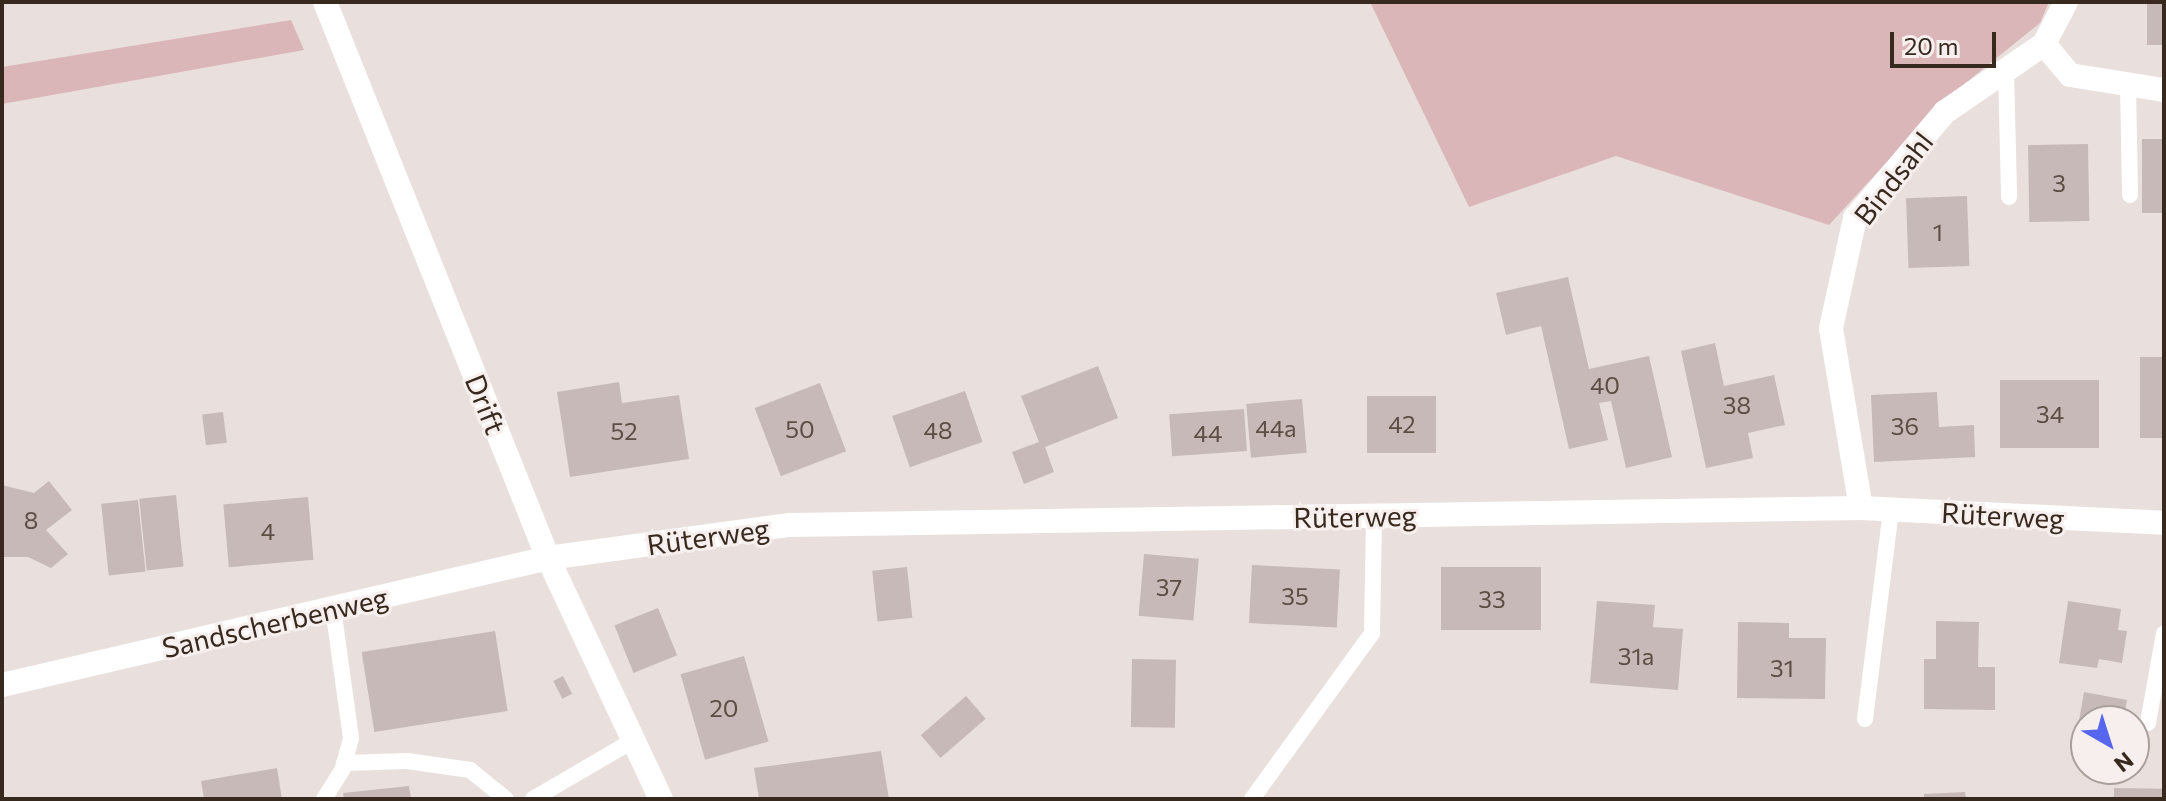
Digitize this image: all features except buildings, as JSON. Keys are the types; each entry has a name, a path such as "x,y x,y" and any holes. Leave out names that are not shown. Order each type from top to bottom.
{"street":[{"name":"Drift","path":"325,2 548,558 661,799"},
{"name":"Bindsahl","path":"1861,508 1831,328 1855,218 1945,112 2044,44 2066,2"},
{"path":"2044,44 2070,75 2128,87 2164,90"},
{"name":"Rüterweg","path":"548,558 790,525 1861,508 2164,523"},
{"name":"Sandscherbenweg","path":"2,685 548,558"}],"lane":[{"path":"2006,70 2009,197"},
{"path":"2128,87 2130,195"},
{"path":"1865,719 1891,510"},
{"path":"1252,799 1372,633 1374,516"},
{"path":"324,799 344,763 351,738 333,608"},
{"path":"2150,712 2164,633"},
{"path":"533,799 634,740"},
{"path":"344,763 407,761 470,770 506,799"}],"shaded area":[{"path":"1370,2 2049,2 2040,23 1942,102 1829,225 1616,156 1469,207"},
{"path":"291,20 304,50 2,104 2,67"}]}
